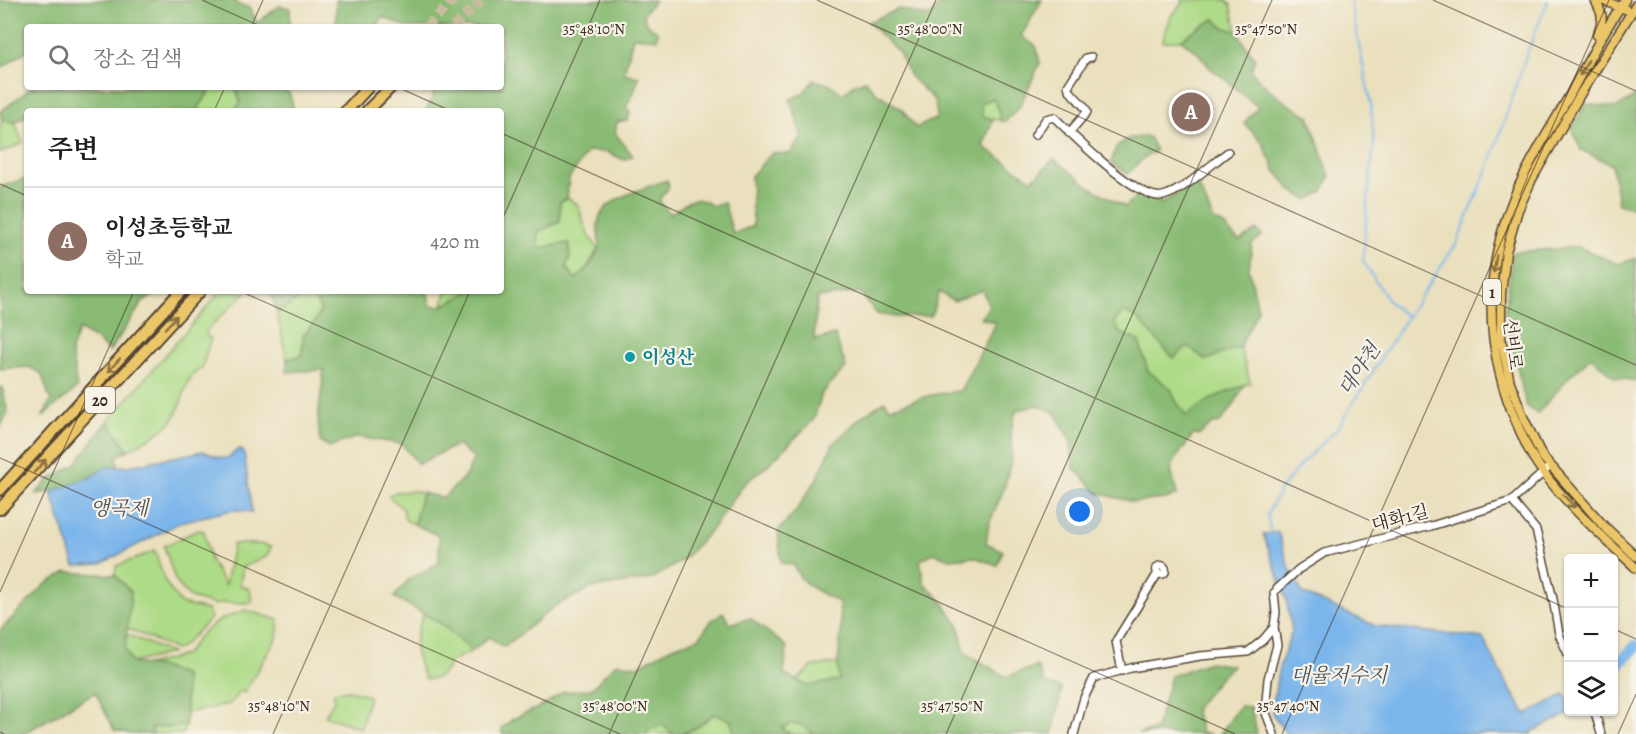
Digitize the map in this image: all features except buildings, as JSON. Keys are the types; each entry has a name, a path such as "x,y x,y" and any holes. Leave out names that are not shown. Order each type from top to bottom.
{"highway":[{"path":"349,108 365,90"},
{"path":"370,108 388,90"},
{"name":"20","path":"0,490 178,294"},
{"name":"20","path":"0,509 197,294"}],"main road":[{"path":"1594,0 1602,15 1597,35 1601,39"},
{"path":"1602,0 1622,3 1633,8"},
{"name":"선비로","path":"1622,3 1525,173 1506,220 1494,271 1492,327 1497,366 1508,403 1532,458 1598,532 1636,568"},
{"name":"선비로","path":"1633,8 1532,179 1518,210 1506,252 1501,294 1501,338 1510,382 1542,456 1603,525 1636,556"}],"street":[{"path":"1069,133 1087,112 1068,86 1086,58 1091,57"},
{"path":"1035,135 1046,119 1054,117 1108,168 1151,195 1162,197 1181,188 1228,152"},
{"name":"대화1길","path":"1274,627 1276,591 1299,569 1324,553 1431,526 1512,501 1551,466"},
{"path":"1512,501 1536,530 1554,599 1559,634 1564,644"},
{"path":"1122,671 1116,641 1158,573"},
{"path":"1074,734 1084,698 1094,678 1200,656 1248,652 1274,627"},
{"path":"1274,627 1277,645 1268,679 1266,701 1266,713 1274,734"},
{"path":"1596,716 1601,734"}],"green space":[{"path":"0,0 235,0 236,4 250,8 257,23 279,6 290,8 290,24 24,24 24,52 0,69"},
{"path":"336,0 655,0 643,14 646,23 658,32 657,39 633,37 624,73 639,77 626,107 630,112 628,120 617,122 615,133 633,156 624,160 607,152 588,151 569,178 567,198 560,202 560,221 538,232 539,248 569,243 570,257 566,267 575,279 586,271 598,250 598,226 600,215 604,210 625,196 667,180 669,187 659,200 670,214 691,200 701,200 713,206 724,202 733,234 753,226 751,176 772,153 790,154 802,137 790,99 802,94 814,80 831,85 843,94 853,85 865,80 875,92 902,109 916,128 937,118 935,101 910,76 899,53 868,22 899,9 929,17 941,4 969,0 1042,0 1021,36 1036,46 1040,63 1020,106 1006,121 1001,121 994,98 981,103 982,116 993,120 983,146 1032,180 1054,159 1092,188 1125,207 1141,192 1161,204 1197,182 1214,221 1221,223 1239,241 1257,230 1262,236 1252,244 1249,269 1258,310 1240,347 1206,360 1188,347 1173,358 1138,319 1124,312 1114,322 1120,333 1139,341 1148,371 1171,389 1186,416 1213,398 1244,385 1234,405 1220,422 1213,424 1199,435 1193,435 1176,458 1171,470 1177,495 1166,499 1134,502 1098,493 1074,468 1070,438 1054,412 1037,405 1016,411 1011,431 1012,457 1004,489 989,524 986,543 1003,551 997,565 974,557 950,559 933,553 920,560 924,583 942,601 959,626 965,653 1006,677 1037,666 1045,684 1062,688 1053,734 814,734 803,726 792,724 782,728 790,734 735,734 730,720 714,714 695,728 679,734 673,734 663,725 650,729 646,734 502,734 502,728 513,719 542,706 563,692 591,689 616,663 638,666 670,648 699,638 711,621 723,612 730,624 750,618 787,647 784,674 808,686 839,680 841,631 839,602 806,583 794,565 781,563 778,531 793,515 817,479 833,444 863,415 885,401 890,408 931,395 960,391 996,323 981,318 989,306 982,290 954,301 939,292 931,316 896,317 877,314 860,292 817,298 814,340 835,335 846,367 822,393 814,419 768,465 744,484 712,529 682,561 651,579 591,588 555,606 504,647 489,637 472,651 440,623 394,597 409,579 439,563 439,536 414,524 422,493 443,498 466,475 474,458 457,445 418,464 402,444 357,437 330,447 320,442 318,417 324,370 287,372 287,359 302,355 303,336 321,310 314,298 304,295 277,314 271,294 428,294 431,306 443,306 465,294 504,294 504,266 506,264 504,259 504,108 427,108 436,90 504,90 504,24 399,24 383,17 378,24 336,24"},
{"path":"1182,0 1226,0 1231,5 1237,32 1221,26 1199,27 1181,40 1162,42 1171,16 1183,3"},
{"path":"1215,19 1221,26 1237,32 1255,59 1251,71 1257,78 1277,97 1309,116 1330,177 1323,191 1309,200 1292,191 1275,170 1262,142 1244,123 1258,107 1211,69 1197,52 1181,40"},
{"path":"28,90 210,90 199,108 24,108 24,117 15,122 2,121 0,112"},
{"path":"210,90 237,90 241,103 237,108 199,108"},
{"path":"237,90 286,90 293,108 236,108 240,103"},
{"path":"1636,96 1636,209 1618,204 1612,165 1581,150 1571,128 1587,104 1617,108"},
{"path":"994,98 1001,121 981,116 981,103"},
{"path":"2,121 15,122 23,143 0,153 0,124"},
{"path":"1149,137 1156,151 1142,159 1128,174 1111,163 1116,147 1129,138"},
{"path":"24,179 24,294 156,294 142,303 109,352 97,340 79,329 71,350 77,388 42,417 51,401 41,373 29,367 0,369 0,187"},
{"path":"567,198 578,206 587,233 598,249 583,274 575,279 566,267 570,257 538,249 538,232 560,222 560,202"},
{"path":"1579,247 1618,264 1636,258 1636,381 1614,377 1591,357 1570,376 1537,414 1526,406 1505,313 1513,252"},
{"path":"218,294 244,294 207,330 206,336 211,338 202,368 191,378 176,415 167,426 128,450 108,421"},
{"path":"445,294 465,294 443,306"},
{"path":"304,295 314,298 321,310 303,336 302,355 287,359 277,314"},
{"path":"1124,311 1138,319 1152,334 1189,347 1206,360 1240,347 1250,383 1213,398 1186,417 1171,389 1148,371 1139,341 1120,333 1114,322"},
{"path":"0,387 2,387 8,413 0,428"},
{"path":"108,421 128,450 117,456 118,467 107,468 72,486 36,494 48,480 75,465"},
{"path":"396,492 422,493 414,524 405,520 403,509 388,496"},
{"path":"198,530 204,531 210,560 225,586 233,544 260,544 271,547 266,557 243,567 240,585 250,589 252,603 223,602 215,605 191,598 176,582 164,546"},
{"path":"155,551 165,582 181,604 208,610 211,618 176,650 127,628 131,592 115,575 116,566"},
{"path":"66,572 115,575 131,592 125,649 132,663 162,667 185,676 186,726 152,728 153,734 131,734 114,730 95,692 23,734 0,734 0,630 46,584"},
{"path":"245,610 279,620 277,638 244,693 240,691 230,704 186,713 185,676 162,667 147,665 185,655 202,633 220,620"},
{"path":"424,613 440,623 472,651 450,662 440,675 429,679 425,679 415,646"},
{"path":"126,634 171,653 132,663 125,649"},
{"path":"1209,662 1233,666 1221,676 1195,709 1201,732 1211,734 1138,734 1156,729 1171,676"},
{"path":"838,663 839,680 808,686 797,680 813,666"},
{"path":"350,690 369,696 361,728 325,716 334,700 334,692"},
{"path":"1240,706 1251,707 1257,734 1220,734"},
{"path":"714,714 730,720 735,734 682,734 696,728"},
{"path":"790,723 801,724 814,734 790,734 782,728"},
{"path":"663,725 673,734 646,734 650,729"},
{"path":"186,726 182,734 153,734 152,728"}],"water":[{"name":"앵곡제","path":"239,449 244,452 252,512 232,510 181,522 101,564 75,566 51,492 91,477 106,467 129,466 203,451 220,458 227,458"},
{"name":"대율저수지","path":"1278,532 1288,564 1303,594 1376,626 1483,638 1507,685 1526,714 1564,695 1564,716 1531,732 1532,734 1286,734 1272,713 1278,671 1292,631 1286,598 1263,534"}],"waterway":[{"path":"1350,0 1371,105 1374,143 1363,261 1389,302 1407,317"},
{"name":"대야천","path":"1271,534 1267,515 1280,490 1301,464 1337,429 1408,315 1457,243 1489,166 1527,53 1548,0"},
{"path":"1618,665 1636,646"}],"tunnel":[{"path":"429,24 454,0"},
{"path":"456,24 482,0"}],"place":[{"name":"이성초등학교","path":"1191,112"},
{"name":"이성산","path":"630,357"}]}
